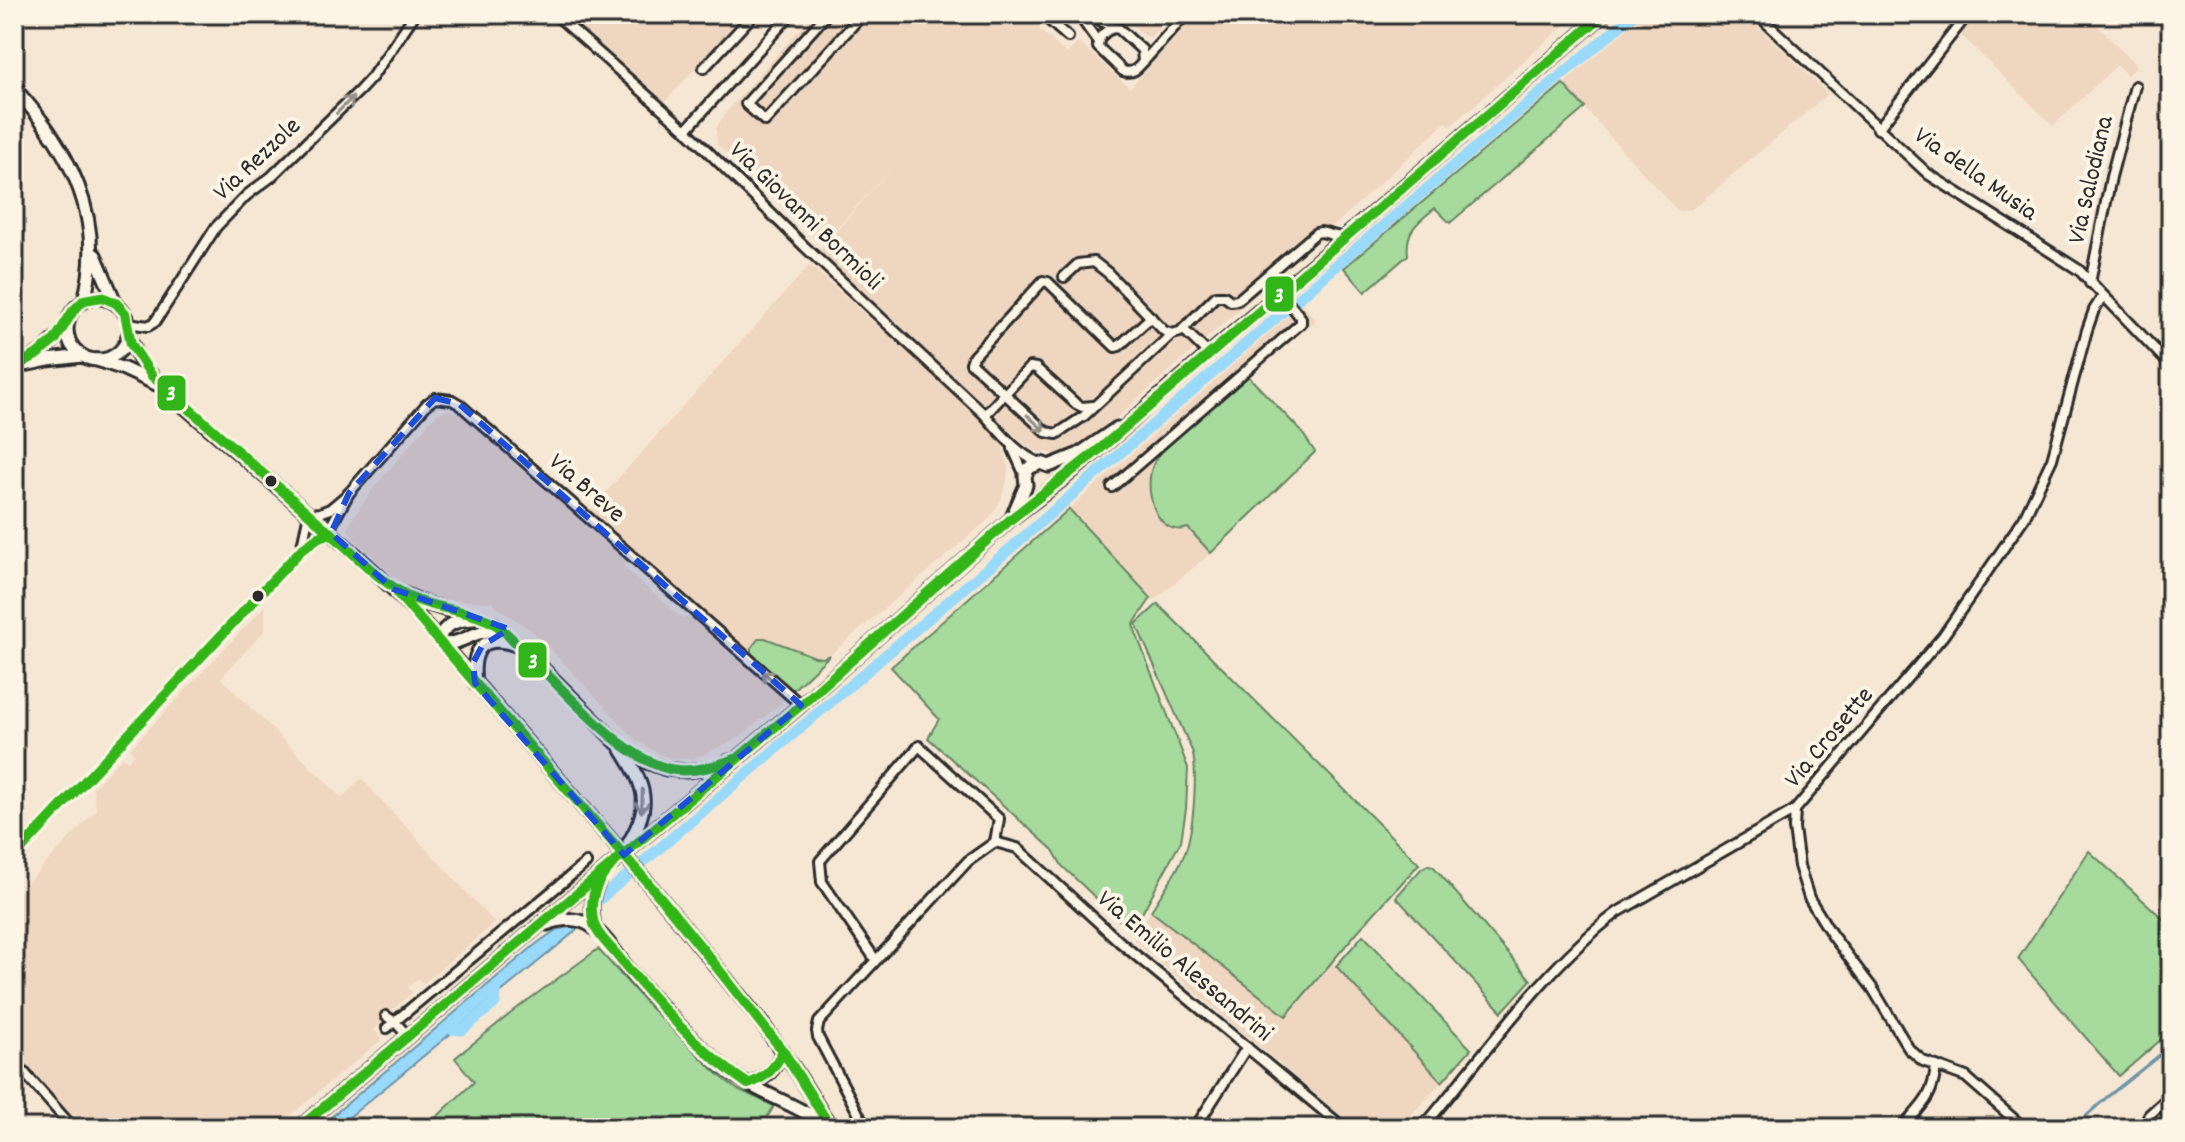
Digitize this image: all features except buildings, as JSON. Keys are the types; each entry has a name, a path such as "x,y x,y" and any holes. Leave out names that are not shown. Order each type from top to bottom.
{"street":[{"name":"Via Rezzole","path":"128,323 148,326 155,322 216,227 360,90 415,14"},
{"path":"555,14 686,130 791,14"},
{"path":"704,68 754,14"},
{"name":"Via Giovanni Bormioli","path":"827,14 746,104 765,121 857,16"},
{"path":"1042,14 1068,37"},
{"path":"1078,14 1098,42 1101,52 1127,73 1135,71 1186,14"},
{"path":"1088,14 1119,29 1142,50 1143,62"},
{"path":"299,1128 741,757 1011,519 1098,452 1153,402 1284,297 1344,238 1604,14"},
{"name":"Via della Musia","path":"1757,14 1928,174 2079,270 2171,366"},
{"path":"1878,129 1968,14"},
{"path":"1098,42 1101,35 1114,28"},
{"path":"1142,50 1158,45"},
{"name":"Via Salodiana","path":"2090,283 2111,177 2135,86"},
{"path":"14,88 44,122 68,161 83,203 92,247 115,302 128,323 128,336 142,364 163,388 393,589 441,642 660,897 753,1011 783,1051 831,1128"},
{"name":"Via Giovanni Bormioli","path":"686,130 1009,441"},
{"path":"1151,317 1119,346 1113,347 1048,282 1040,283 971,360 973,366 1049,434 1057,434 1084,416 1216,296 1238,300 1316,233 1344,238"},
{"path":"84,300 91,274 92,247"},
{"path":"1064,277 1078,264 1094,262 1166,333 1172,334"},
{"name":"Via Crosette","path":"1415,1128 1430,1119 1542,983 1599,927 1618,912 1795,810 1943,636 2024,518 2052,459 2087,330 2103,296"},
{"path":"14,367 43,351 66,328 71,311 84,300 100,297 115,302"},
{"path":"1112,487 1299,326 1302,321 1284,297"},
{"path":"66,328 70,344 82,356"},
{"path":"1183,329 1210,355"},
{"path":"97,360 120,351 128,336"},
{"path":"14,367 82,356 124,369 163,388"},
{"path":"985,415 1027,368 1033,367 1076,404 1094,405"},
{"name":"Via Breve","path":"349,493 427,404 435,398 452,400 801,705"},
{"path":"1011,519 1029,468 1079,454 1153,402"},
{"path":"1072,423 1077,416 1076,404"},
{"path":"1009,441 1024,455 1055,473 1049,490"},
{"path":"1009,441 1026,481 1036,494 1049,490"},
{"path":"309,514 330,509 349,493"},
{"path":"331,533 332,524 349,493"},
{"path":"301,550 309,514"},
{"path":"14,857 301,550 319,537 331,533"},
{"path":"393,589 425,603 494,624 617,743 644,761 686,771 714,768 741,757"},
{"path":"441,642 444,629 453,623 479,619"},
{"path":"441,642 456,643 485,631 507,635"},
{"path":"475,683 473,663 482,646 501,640 519,646"},
{"path":"617,743 639,776 643,797 641,817 617,861"},
{"path":"866,1128 817,1031 819,1022 968,861 995,842 999,819 919,746 820,861 822,882 875,959"},
{"path":"1795,810 1799,866 1809,898 1832,935 1873,989 1909,1049 1923,1061 1966,1077 2024,1128"},
{"name":"Via Emilio Alessandrini","path":"995,842 1017,848 1121,943 1344,1128"},
{"path":"387,1028 586,863"},
{"path":"605,871 591,905 595,928 632,973 723,1067 748,1084 795,1105 831,1128"},
{"path":"540,926 574,920 595,928"},
{"path":"437,987 449,1002"},
{"path":"386,1016 408,1036"},
{"path":"1195,1128 1247,1047"},
{"path":"748,1084 768,1076 783,1051"},
{"path":"14,1061 73,1128"},
{"path":"1902,1128 1930,1096 1936,1066"},
{"path":"2142,1128 2149,1115 2169,1097"}],"highlighted area":[{"path":"435,398 459,404 801,705 624,855 475,683 473,663 482,646 509,629 393,589 331,533 349,493"}],"shaded area":[{"path":"567,14 743,14 665,102 598,49"},
{"path":"813,14 1023,14 1067,54 1078,42 1130,88 1196,14 1577,14 1451,126 1446,122 1334,226 1113,421 1069,452 1056,454 1034,451 1024,444 817,253 893,166 823,244 717,145 716,128 728,110"},
{"path":"1120,14 1172,14 1151,37 1145,36"},
{"path":"1644,14 1745,14 1828,94 1692,209 1679,211 1670,203 1563,84"},
{"path":"1973,14 2105,14 2096,24 2137,66 2127,75 2117,65 2053,126 1959,33"},
{"path":"810,265 975,413 1002,443 1008,465 1007,481 1000,502 989,519 823,658 765,638 759,638 751,653 589,511"},
{"path":"1302,304 1316,320 1165,447 1149,480 1151,500 1159,517 1188,528 1211,553 1153,601 1069,509"},
{"path":"449,410 459,414 626,561 623,567 683,619 691,617 786,699 729,743 694,758 673,759 635,739 546,644 493,602 434,599 399,581 354,539 349,524 372,490 435,416"},
{"path":"265,606 265,630 221,678 342,798 361,778 495,923 425,982 419,979 408,987 412,993 374,1030 382,1039 275,1128 88,1128 75,1114 71,1119 14,1054 14,897 96,810 93,788 122,757 128,761 134,754 130,749"},
{"path":"1151,911 1286,1016 1332,962 1442,1082 1410,1116 1386,1128 1355,1128 1133,939"}],"green space":[{"path":"1563,84 1585,108 1450,223 1435,208 1423,218 1411,233 1408,255 1365,292 1344,268"},
{"path":"1248,376 1301,431 1315,452 1211,553 1188,528 1167,526 1159,518 1151,496 1151,471 1168,445"},
{"path":"1069,509 1151,598 1133,625 1188,768 1181,841 1133,930 1062,866 1053,850 928,738 939,719 891,667"},
{"path":"1158,604 1419,864 1286,1016 1151,911 1185,852 1192,822 1195,786 1193,753 1136,624"},
{"path":"759,638 815,657 830,655 790,690 751,653"},
{"path":"2089,851 2171,926 2171,1031 2119,1076 2018,959"},
{"path":"1428,865 1433,866 1531,980 1502,1012 1396,897"},
{"path":"1363,935 1471,1049 1442,1082 1336,966"},
{"path":"598,949 649,1006 720,1076 737,1089 774,1106 761,1128 425,1128 474,1082 455,1058"}],"water":[{"path":"569,927 578,929 336,1128 318,1128 536,944 556,930"}],"waterway":[{"path":"600,899 1345,258 1634,14"},
{"path":"2164,345 2171,353"},
{"path":"446,1028 462,1030 495,1003 497,985"},
{"path":"2073,1128 2161,1054 2171,1053"}],"transit line":[{"name":"3","path":"299,1128 801,705 1011,519 1101,448 1604,14"},
{"name":"3","path":"14,367 55,340 73,311 84,300 102,297 116,303 125,313 131,344 152,376 352,552"},
{"name":"3","path":"331,533 371,570 405,594 426,603 475,615 498,626 597,724 637,755 676,770 706,768 735,759"},
{"name":"3","path":"14,857 301,550 319,537 331,533"},
{"name":"3","path":"398,594 708,956 783,1051 831,1128"},
{"name":"3","path":"610,867 594,893 594,924 661,1007 711,1056 748,1084 769,1072 783,1051"}]}
